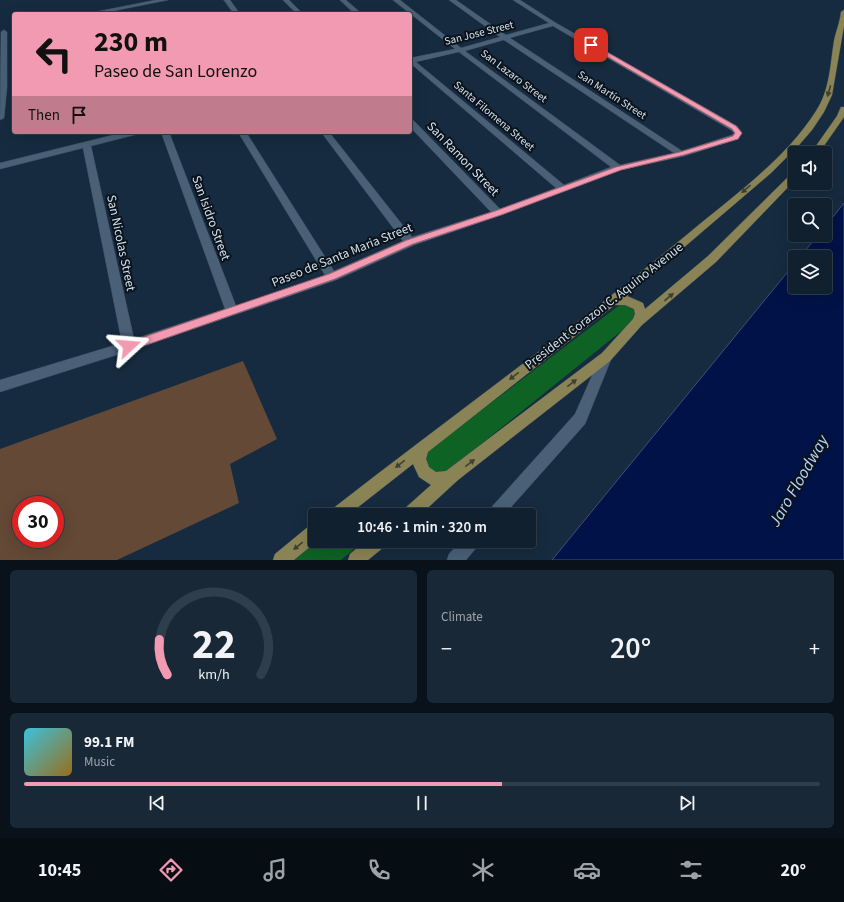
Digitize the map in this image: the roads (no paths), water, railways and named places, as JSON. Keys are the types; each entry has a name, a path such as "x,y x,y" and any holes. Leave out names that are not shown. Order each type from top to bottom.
{"main road":[{"name":"President Corazon C. Aquino Avenue","path":"345,508 427,442 614,301 666,259 800,140 821,111 829,94 844,12"},
{"path":"834,66 844,57"},
{"path":"820,146 841,116 844,109"},
{"path":"427,442 422,448 419,458 423,472 427,476 438,481 447,479 606,357 638,322 697,273 788,182"},
{"path":"614,301 626,300 638,306 641,316 638,322"},
{"path":"416,508 453,475"},
{"path":"281,560 308,538"},
{"path":"356,560 363,548"},
{"path":"356,560 370,548"}],"street":[{"path":"121,0 125,6"},
{"path":"97,12 165,0"},
{"path":"227,0 236,12"},
{"path":"286,0 298,12"},
{"path":"344,0 357,12"},
{"name":"San Lazaro Street","path":"396,0 411,12"},
{"name":"San Martin Street","path":"452,0 506,38 681,154"},
{"path":"516,0 554,24"},
{"name":"San Lazaro Street","path":"412,12 618,168"},
{"name":"San Jose Street","path":"412,60 460,50 554,24"},
{"name":"Paseo de Santa Maria Street","path":"0,386 129,346 332,277 410,242 498,213 618,168 681,154 735,138 738,133 734,128 554,24"},
{"path":"0,118 4,32"},
{"name":"Santa Filomena Street","path":"412,62 563,189"},
{"name":"San Ramon Street","path":"412,124 498,213"},
{"path":"0,166 127,134"},
{"name":"San Isidro Street","path":"166,134 232,312"},
{"path":"243,134 332,277"},
{"path":"327,134 410,242"},
{"name":"San Nicolas Street","path":"86,144 129,346"},
{"path":"500,508 580,419 606,357"},
{"path":"455,560 465,548"}],"water":[{"name":"Jaro Floodway","path":"844,203 844,560 552,560 788,272 788,294 832,294 832,250 806,250 812,242 832,242 832,218"}]}
